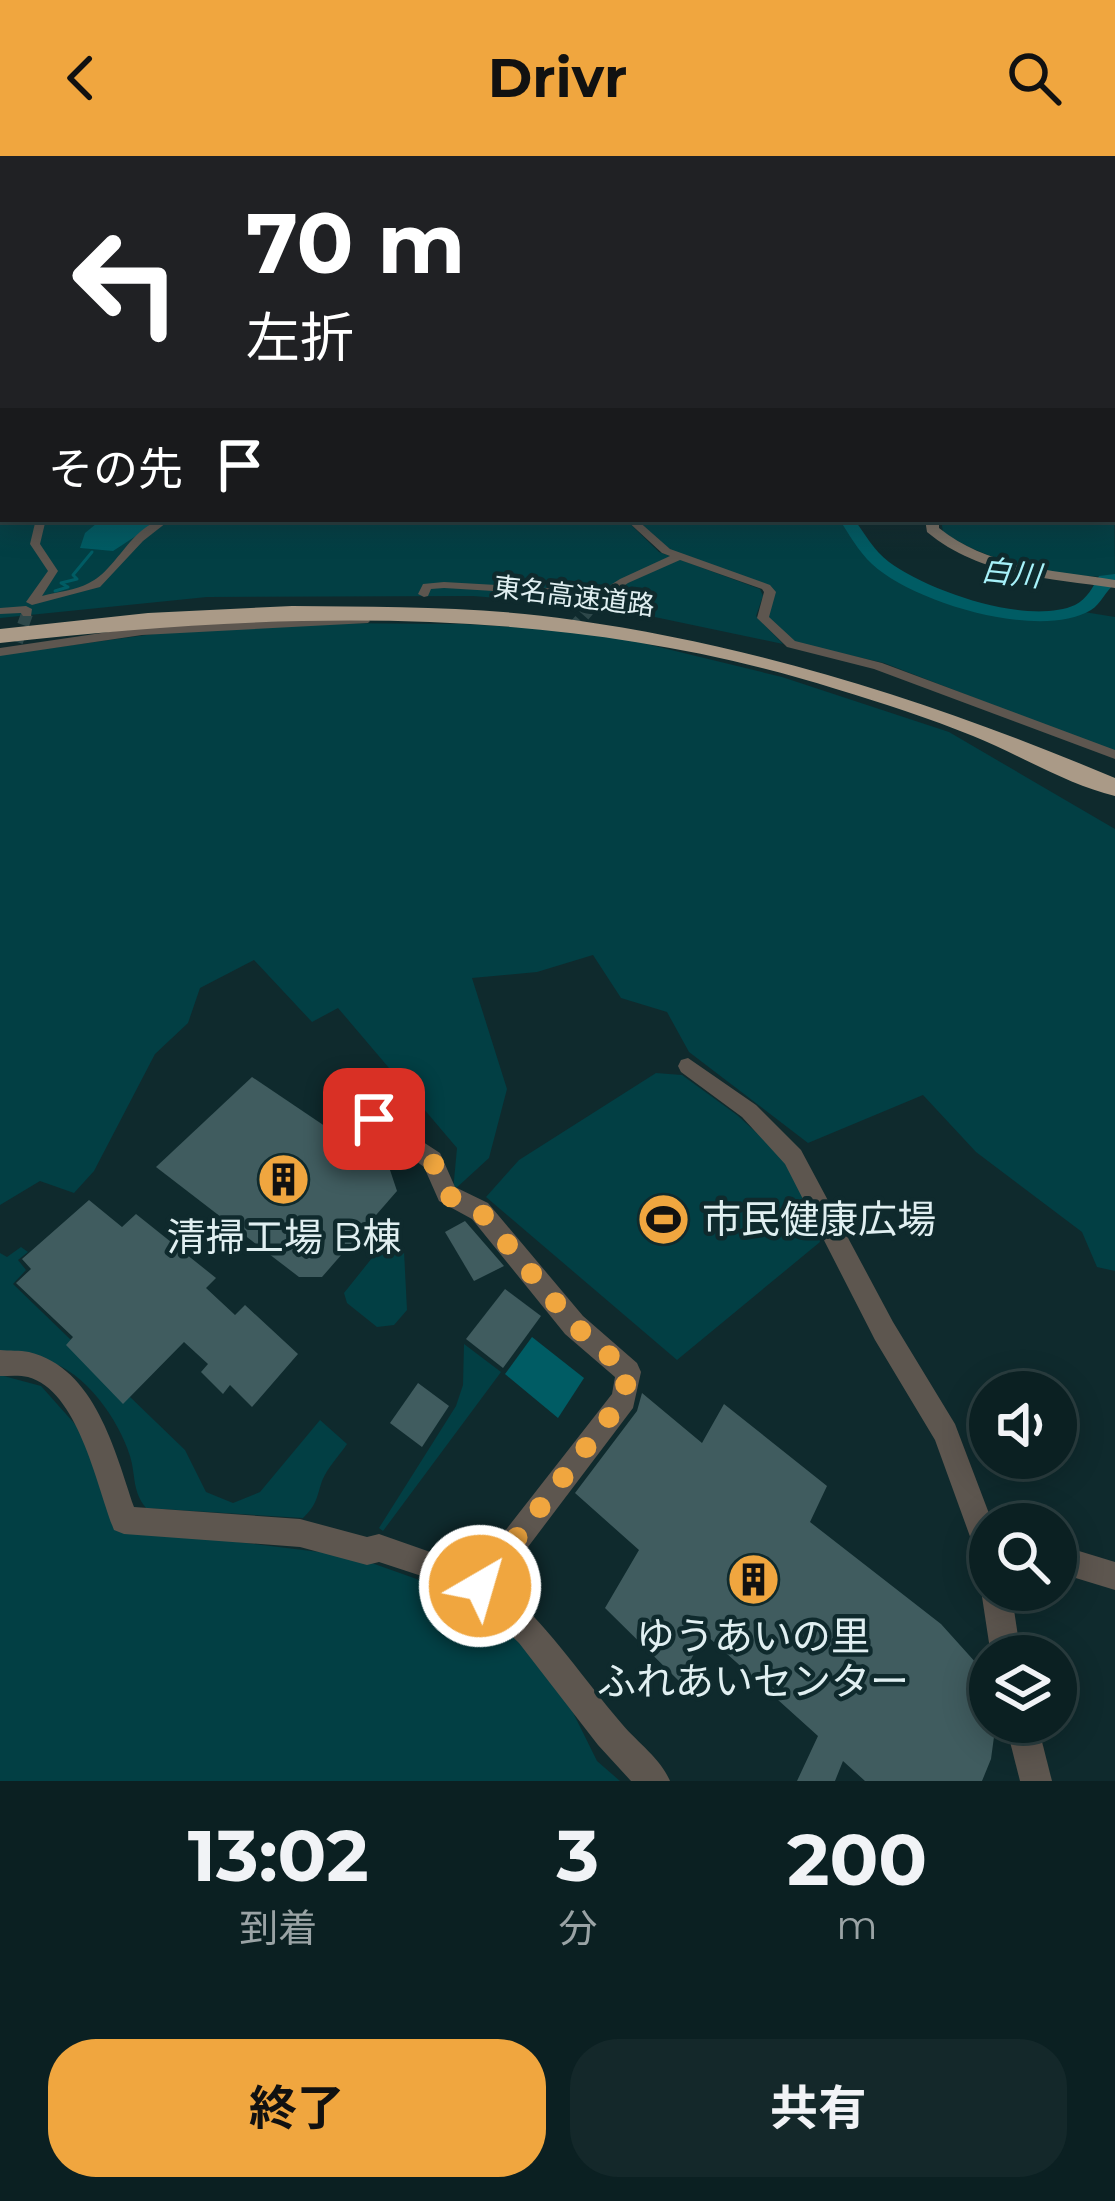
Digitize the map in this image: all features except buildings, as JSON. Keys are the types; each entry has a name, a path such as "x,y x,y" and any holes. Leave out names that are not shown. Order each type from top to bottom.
{"highway":[{"name":"東名高速道路","path":"5,640 182,605 303,598 438,599 580,611 715,634 872,676 974,711 1115,771"},
{"name":"東名高速道路","path":"5,640 190,616 323,610 456,612 572,623 736,653 859,687 1000,737 1115,788"}],"street":[{"path":"28,608 53,571 35,544 40,522"},
{"path":"0,611 28,608 96,586 139,539 162,522"},
{"path":"634,522 679,556 766,587 770,592 762,614 765,623 790,644 878,666 1115,755"},
{"path":"932,522 932,530 959,550 1115,584"},
{"path":"593,605 602,594 679,556"},
{"path":"424,593 428,586 444,585 602,594"},
{"path":"5,640 418,620 572,629"},
{"path":"688,1066 749,1111 793,1157 884,1331 946,1433 973,1503"},
{"path":"374,1119 432,1160 447,1195 480,1211 574,1325 628,1372 623,1399 480,1586"},
{"path":"0,1364 16,1360 55,1377 91,1425 124,1520 300,1534 367,1550 379,1548 480,1586 553,1656 610,1740 654,1781"},
{"path":"1077,1564 1115,1576"},
{"path":"1026,1743 1036,1781"}],"shaded area":[{"path":"0,522 628,522 659,552 760,589 763,596 756,616 783,644 607,607 473,596 207,597 0,618"},
{"path":"98,522 157,522 113,551 80,548 85,533"},
{"path":"637,522 846,522 878,566 957,603 994,612 1078,611 1115,617 1115,752 884,663 796,643 764,616 773,593 664,547"},
{"path":"941,522 1114,522 1115,577 1025,566 982,553 943,532"},
{"path":"308,623 462,624 597,632 782,677 949,732 1115,829 1115,1271 1097,1267 1082,1232 976,1152 923,1095 808,1143 689,1052 667,1012 621,998 593,955 537,972 472,978 507,1089 489,1158 453,1191 457,1148 338,1008 312,1022 254,960 200,988 188,1023 155,1054 94,1171 74,1193 40,1181 0,1205 0,655 190,629"},
{"name":"市民健康広場","path":"656,1073 682,1075 780,1154 803,1183 820,1242 677,1360 486,1197 519,1160"},
{"path":"397,1242 404,1251 407,1310 394,1325 377,1327 347,1303 344,1293 384,1243"},
{"path":"21,1247 28,1252 18,1260 26,1270 13,1284 185,1450 206,1492 233,1503 260,1492 320,1420 347,1444 324,1476 308,1513 303,1518 146,1508 136,1489 125,1442 87,1386 47,1361 0,1355 0,1253 7,1257"},
{"path":"532,1337 584,1378 558,1418 505,1374"},
{"path":"464,1344 501,1372 383,1531 379,1528 456,1406 463,1385"},
{"path":"0,1375 41,1386 82,1432 114,1527 352,1556 473,1599 551,1668 597,1761 620,1781 0,1781"}],"waterway":[{"name":"白川","path":"848,522 875,558 897,575 948,598 1008,613 1062,614 1086,606 1105,580 1115,579"},
{"path":"55,591 68,587 61,583 77,579 73,575 92,552"}],"tunnel":[{"path":"572,629 593,605"},
{"path":"17,642 27,614"}],"place":[{"name":"清掃工場 B棟","path":"284,1180"},
{"name":"市民健康広場","path":"663,1219"},
{"name":"ゆうあいの里 ふれあいセンター","path":"753,1579"}],"route":[{"path":"374,1119 432,1160 447,1195 480,1211 574,1325 628,1372 623,1399 480,1586"}]}
